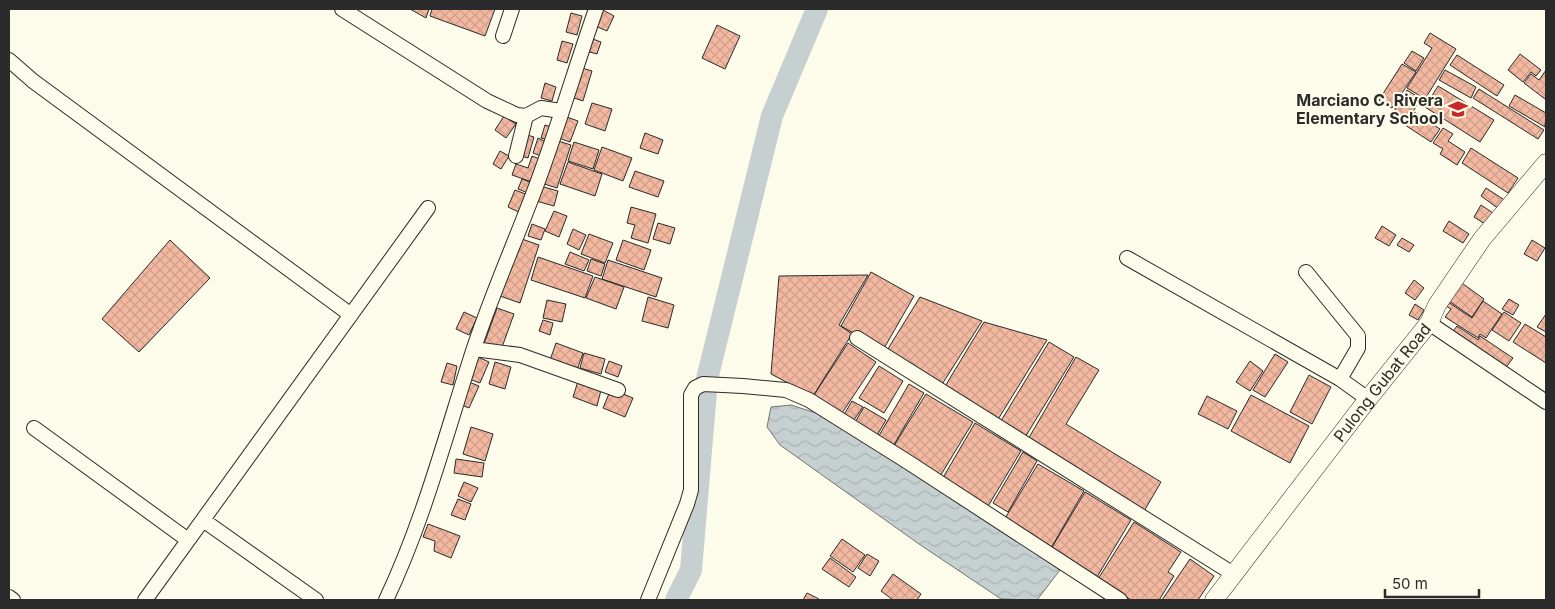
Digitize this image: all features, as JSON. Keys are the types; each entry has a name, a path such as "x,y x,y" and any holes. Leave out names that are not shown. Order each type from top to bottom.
{"main road":[{"name":"Pulong Gubat Road","path":"1214,600 1368,399 1429,323 1437,305 1482,239 1546,163"}],"street":[{"path":"342,9 487,101 517,115 526,116 541,108 562,111"},
{"path":"503,36 512,9"},
{"path":"386,600 414,532 444,449 474,349 538,180 596,9"},
{"path":"9,60 33,81 351,315"},
{"path":"516,156 526,116"},
{"path":"145,600 428,208"},
{"path":"1127,258 1340,378 1368,399"},
{"path":"1306,272 1358,336 1358,348 1340,378"},
{"path":"1429,323 1545,397"},
{"path":"857,338 1235,575"},
{"path":"474,349 520,355 618,390"},
{"path":"648,600 691,490 691,395 695,388 703,384 786,390 809,400 1120,600"},
{"path":"34,428 188,540"},
{"path":"203,520 316,600"},
{"path":"9,597 14,600"}],"water":[{"path":"791,405 816,413 953,497 1060,570 1037,600 1001,599 919,544 780,445 767,427 771,407"}],"building":[{"path":"410,9 429,9 426,18"},
{"path":"432,9 495,9 485,36 430,16"},
{"path":"601,9 614,16 607,31 593,25"},
{"path":"571,13 582,16 577,35 566,32"},
{"path":"717,25 740,36 725,69 702,58"},
{"path":"1430,33 1456,49 1425,99 1407,88 1432,48 1424,43"},
{"path":"590,38 601,42 597,54 586,51"},
{"path":"562,41 573,44 567,63 557,60"},
{"path":"1412,51 1424,58 1416,71 1404,63"},
{"path":"1520,54 1541,70 1536,76 1531,72 1523,82 1508,70"},
{"path":"1457,55 1504,85 1497,96 1450,65"},
{"path":"1402,64 1416,72 1392,108 1379,100"},
{"path":"582,68 592,71 583,101 574,98"},
{"path":"1445,70 1476,87 1471,98 1439,80"},
{"path":"1546,70 1545,99 1524,83 1531,74 1539,80"},
{"path":"545,83 556,87 552,101 541,98"},
{"path":"1438,86 1494,120 1480,142 1425,107"},
{"path":"1479,89 1544,130 1538,139 1473,98"},
{"path":"1407,90 1421,99 1408,119 1394,111"},
{"path":"1515,95 1546,113 1545,127 1509,106"},
{"path":"592,103 612,109 605,131 585,124"},
{"path":"1414,112 1440,129 1431,142 1405,125"},
{"path":"504,116 516,124 506,138 495,130"},
{"path":"564,116 578,121 570,142 556,137"},
{"path":"545,125 552,127 548,140 541,138"},
{"path":"1443,128 1453,134 1448,141 1465,152 1457,165 1440,154 1443,149 1433,143"},
{"path":"645,133 663,140 658,154 640,148"},
{"path":"524,134 534,137 528,158 518,155"},
{"path":"538,138 546,142 541,156 533,153"},
{"path":"555,140 571,145 557,188 541,183"},
{"path":"574,142 599,150 593,169 568,161"},
{"path":"602,147 632,158 623,181 594,170"},
{"path":"1471,148 1518,178 1508,193 1462,163"},
{"path":"500,151 509,156 501,169 493,164"},
{"path":"532,156 540,159 532,182 512,175 516,164 528,168"},
{"path":"568,162 602,174 595,196 560,184"},
{"path":"635,171 664,181 658,197 629,187"},
{"path":"522,179 532,183 528,193 518,189"},
{"path":"540,186 558,191 554,206 536,201"},
{"path":"1486,188 1506,201 1499,209 1481,196"},
{"path":"515,190 528,195 521,213 508,207"},
{"path":"1481,205 1493,213 1485,224 1474,217"},
{"path":"631,207 656,214 648,243 631,238 635,225 627,223"},
{"path":"554,211 567,216 559,237 545,231"},
{"path":"1449,221 1469,234 1463,243 1443,231"},
{"path":"658,223 675,228 670,244 653,239"},
{"path":"532,224 545,229 541,240 528,236"},
{"path":"1382,226 1396,235 1389,246 1375,238"},
{"path":"573,229 586,235 579,250 567,244"},
{"path":"589,234 613,243 605,263 581,254"},
{"path":"519,238 539,245 520,303 500,296"},
{"path":"1402,238 1414,245 1409,252 1397,245"},
{"path":"170,240 210,278 139,352 102,319"},
{"path":"623,240 651,250 644,270 616,260"},
{"path":"1532,240 1545,248 1537,261 1524,254"},
{"path":"570,252 589,260 584,271 565,264"},
{"path":"538,257 593,276 585,298 531,280"},
{"path":"591,259 605,264 601,276 587,271"},
{"path":"608,260 662,278 656,297 602,279"},
{"path":"871,272 914,296 883,350 841,326"},
{"path":"868,275 839,325 852,334 813,396 771,374 779,276"},
{"path":"595,277 624,287 616,309 586,298"},
{"path":"1414,280 1424,288 1415,300 1405,293"},
{"path":"1459,281 1484,299 1472,317 1446,299"},
{"path":"648,297 674,305 668,328 642,321"},
{"path":"920,297 982,321 941,386 886,352"},
{"path":"1509,299 1519,305 1513,315 1502,309"},
{"path":"547,300 566,304 562,322 543,318"},
{"path":"1483,301 1502,314 1486,338 1480,334 1478,338 1445,317 1451,309 1446,306 1448,302 1472,318"},
{"path":"1415,304 1424,310 1418,320 1409,315"},
{"path":"497,308 514,314 501,350 484,344"},
{"path":"464,312 477,318 469,335 456,329"},
{"path":"1504,312 1521,323 1509,341 1492,330"},
{"path":"1546,314 1546,332 1537,327"},
{"path":"543,320 553,323 550,335 539,331"},
{"path":"984,322 1047,340 997,421 944,388"},
{"path":"1525,324 1546,337 1546,363 1513,342"},
{"path":"1457,326 1478,340 1480,336 1513,358 1504,370 1451,334"},
{"path":"1049,342 1074,357 1024,439 999,424"},
{"path":"556,343 583,353 576,373 549,363"},
{"path":"848,343 876,362 842,413 814,395"},
{"path":"584,353 605,359 601,374 580,368"},
{"path":"1275,354 1288,362 1265,397 1253,390"},
{"path":"478,357 489,362 480,383 469,379"},
{"path":"1076,357 1099,370 1066,424 1161,482 1143,513 1027,441"},
{"path":"609,361 622,366 618,377 605,372"},
{"path":"1250,361 1263,371 1250,391 1236,382"},
{"path":"495,362 511,367 505,389 489,384"},
{"path":"447,363 457,366 453,385 441,382"},
{"path":"879,366 903,381 884,413 859,398"},
{"path":"1309,375 1331,387 1312,424 1290,412"},
{"path":"579,378 602,386 597,406 573,397"},
{"path":"469,382 479,386 469,408 459,404"},
{"path":"909,384 924,393 892,448 877,439"},
{"path":"611,389 633,398 625,417 603,408"},
{"path":"926,394 973,422 939,478 892,449"},
{"path":"1251,395 1309,426 1290,463 1231,431"},
{"path":"1207,396 1237,411 1228,429 1198,414"},
{"path":"852,401 863,407 851,424 842,418"},
{"path":"864,407 886,420 876,437 854,424"},
{"path":"975,423 1021,451 987,508 941,481"},
{"path":"471,427 493,434 485,461 463,454"},
{"path":"1023,452 1037,461 1008,512 993,503"},
{"path":"456,459 484,463 482,477 454,473"},
{"path":"1038,464 1084,491 1051,548 1004,520"},
{"path":"464,482 478,488 471,502 458,496"},
{"path":"1085,492 1131,520 1097,577 1051,549"},
{"path":"458,499 471,504 465,520 451,515"},
{"path":"1134,522 1181,552 1168,572 1174,576 1159,600 1131,600 1098,579"},
{"path":"428,524 460,536 451,558 434,551 435,541 423,537"},
{"path":"842,539 865,555 853,572 830,556"},
{"path":"867,554 879,561 870,576 858,568"},
{"path":"830,558 856,577 849,587 822,569"},
{"path":"1190,559 1214,576 1198,600 1162,600"},
{"path":"893,574 921,594 917,600 893,600 881,591"},
{"path":"807,593 819,599 803,600"}],"waterway":[{"path":"707,379 772,116 817,9"},
{"path":"676,600 691,570 706,391"}],"place":[{"name":"Marciano C. Rivera Elementary School","path":"1458,109"}]}
